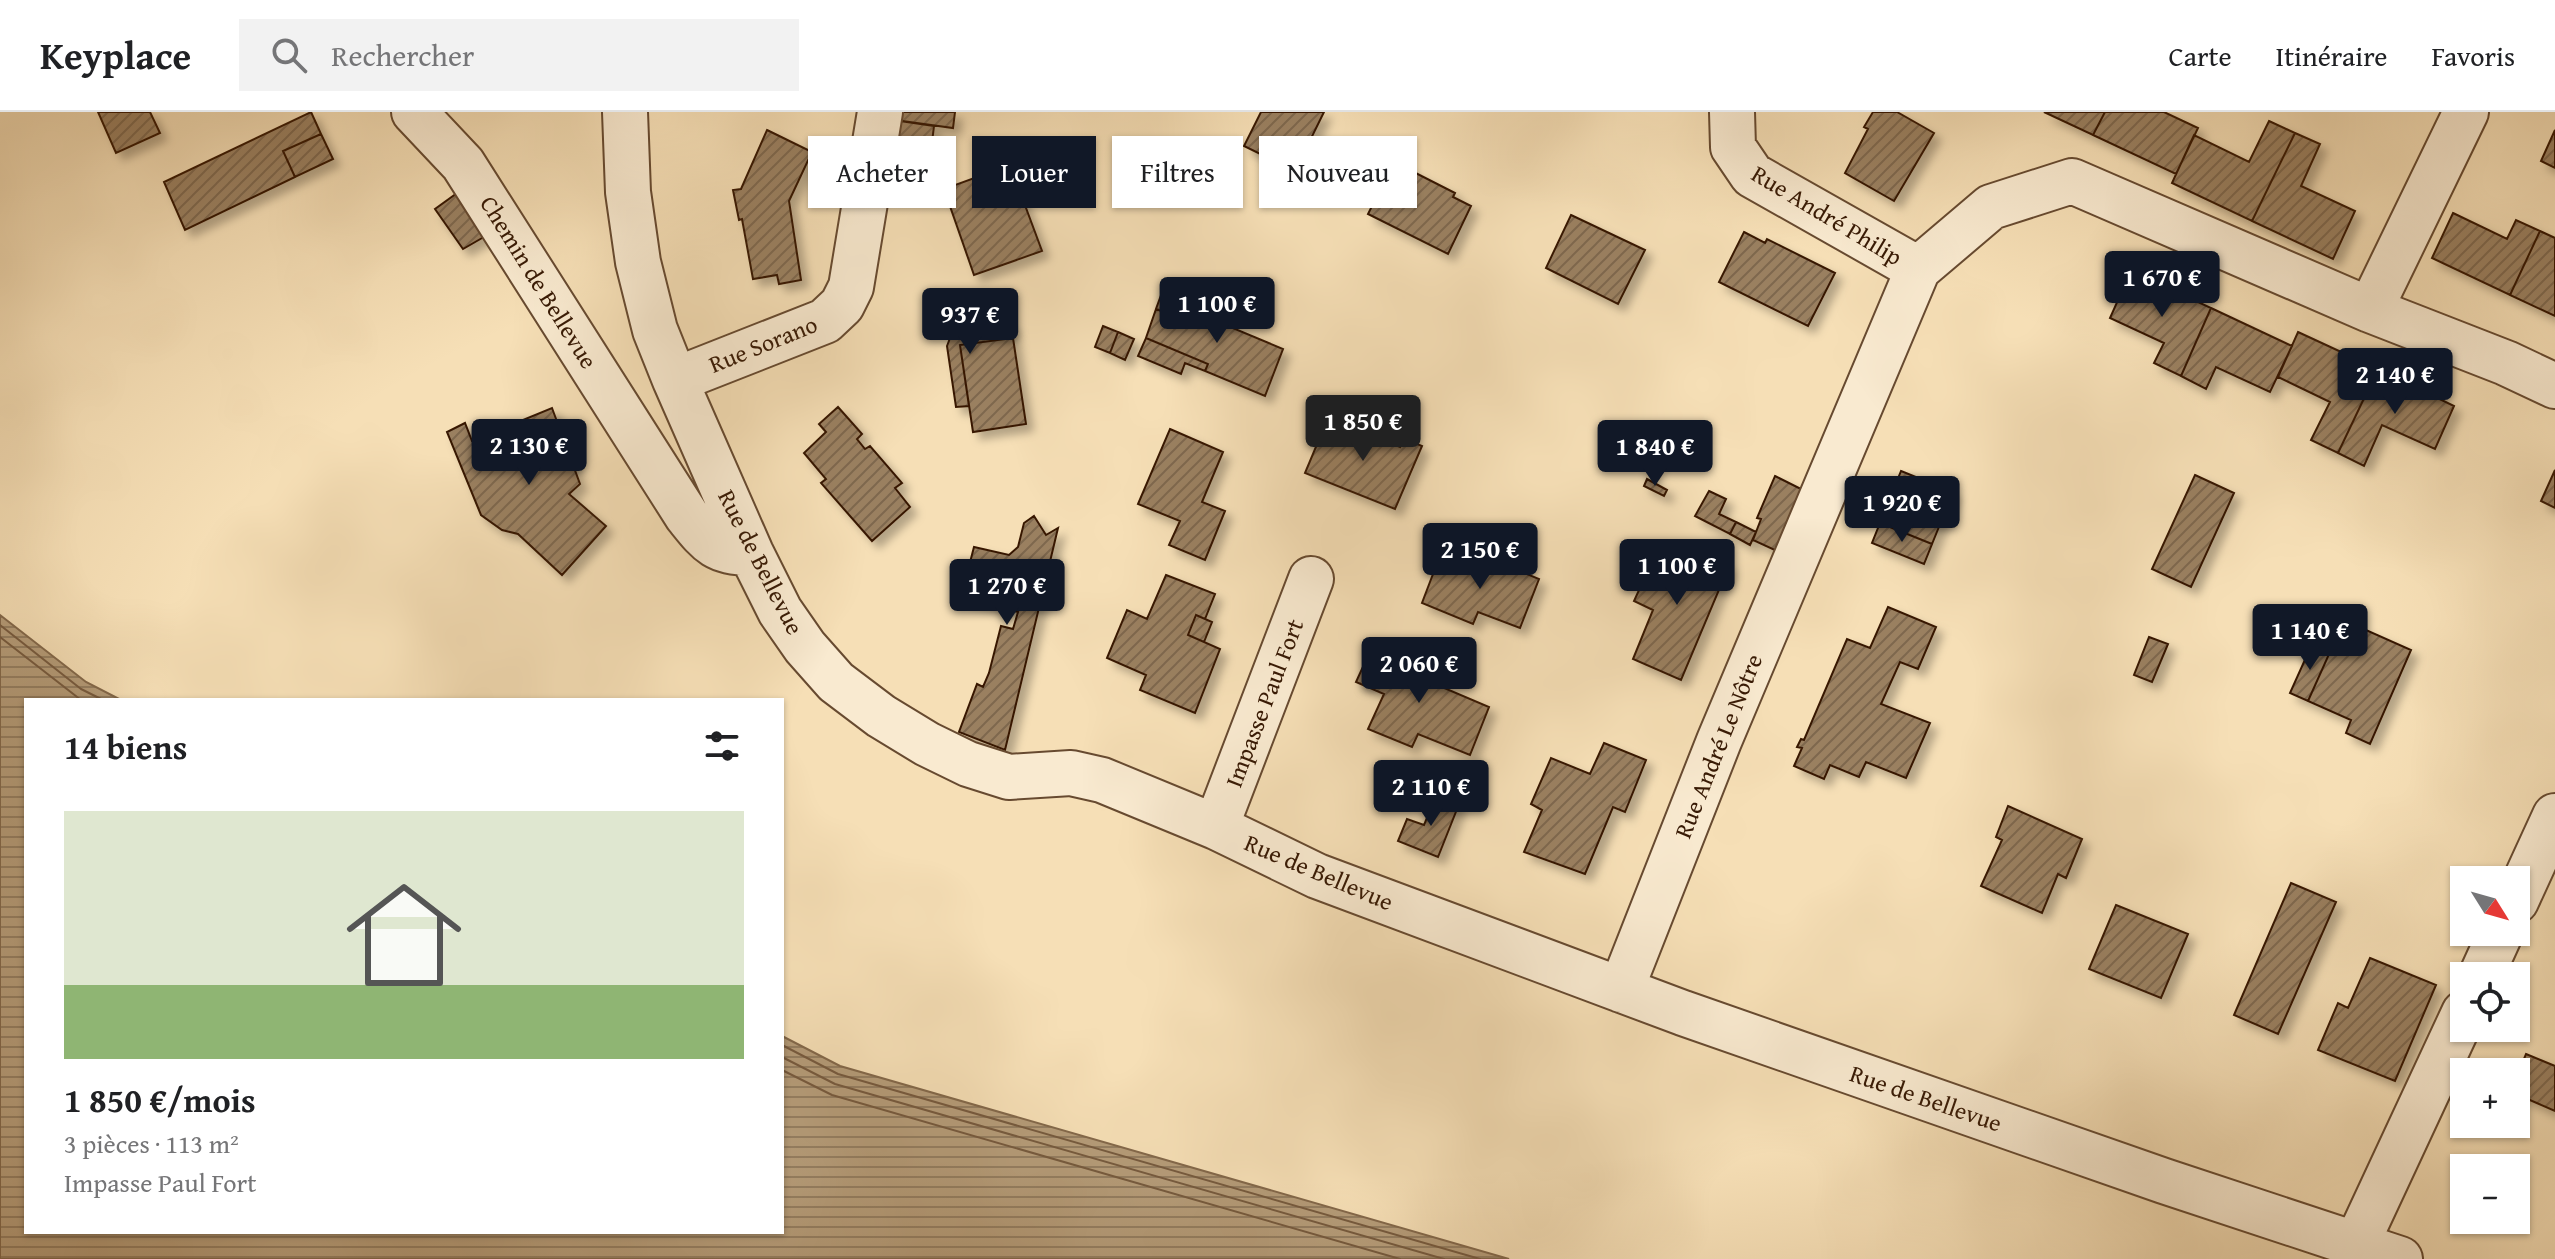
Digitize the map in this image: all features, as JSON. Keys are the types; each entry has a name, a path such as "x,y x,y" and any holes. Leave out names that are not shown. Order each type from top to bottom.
{"street":[{"name":"Chemin de Bellevue","path":"414,112 463,164 687,516 716,548 728,553 751,553"},
{"name":"Rue de Bellevue","path":"625,112 628,192 638,262 655,330 675,380 751,553 780,611 805,647 836,682 881,716 968,764 1009,777 1071,773 1102,780 1216,827 1317,876 1621,990 2164,1181 2400,1259"},
{"name":"Rue Sorano","path":"675,380 825,321 842,305 851,287 880,112"},
{"name":"Rue André Philip","path":"1732,112 1733,147 1752,175 1918,269"},
{"path":"2370,310 2466,112"},
{"name":"Rue André Le Nôtre","path":"1621,990 1719,741 1918,269 1991,207 2072,181 2555,386"},
{"name":"Impasse Paul Fort","path":"1216,827 1311,579"},
{"path":"2530,870 2555,816"},
{"path":"2356,1245 2450,1042"}],"water":[{"path":"0,615 86,682 117,698 24,698 24,1234 784,1234 784,1037 840,1066 1509,1259 0,1259"}],"building":[{"path":"98,112 150,112 160,133 116,153"},
{"path":"311,112 321,134 283,151 295,177 185,230 164,182"},
{"path":"896,112 955,112 953,128 895,120"},
{"path":"1261,112 1324,112 1312,136 1259,136 1259,153 1244,146"},
{"path":"1873,112 1897,112 1934,133 1894,201 1845,173 1868,129 1864,127"},
{"path":"2044,112 2105,112 2093,135"},
{"path":"2105,112 2164,112 2198,128 2176,174 2093,135"},
{"path":"900,121 934,126 933,136 898,136"},
{"path":"2269,121 2295,133 2252,221 2172,183 2194,135 2249,162"},
{"path":"767,130 808,150 808,161 789,201 801,280 779,284 777,275 753,279 742,219 739,220 733,190 741,189"},
{"path":"2555,130 2555,168 2541,161"},
{"path":"2295,133 2320,144 2301,186 2355,211 2333,259 2252,221"},
{"path":"321,134 333,159 295,177 283,151"},
{"path":"1417,174 1455,193 1453,197 1471,206 1448,254 1368,214 1371,208 1417,208"},
{"path":"972,179 972,208 1026,208 1042,251 974,275 951,208 956,208 956,185"},
{"path":"460,191 489,234 463,249 435,209"},
{"path":"2453,213 2507,239 2516,220 2540,231 2510,295 2432,258"},
{"path":"1571,215 1645,250 1618,304 1546,268"},
{"path":"2540,231 2555,238 2555,316 2510,295"},
{"path":"1744,232 1765,243 1767,239 1835,273 1808,326 1719,282"},
{"path":"2131,271 2211,308 2181,376 2154,363 2164,343 2110,318"},
{"path":"1164,287 1183,295 1174,316 1156,309"},
{"path":"1183,295 1227,313 1223,324 1283,349 1265,396 1205,371 1208,364 1146,338 1156,309 1174,316"},
{"path":"2211,308 2292,346 2270,392 2216,367 2206,389 2181,376"},
{"path":"1012,325 1013,338 960,345 969,406 956,407 947,346 952,333"},
{"path":"1103,326 1118,332 1110,353 1095,347"},
{"path":"1118,332 1134,339 1125,360 1110,353"},
{"path":"2298,332 2378,369 2338,453 2311,440 2330,402 2278,377"},
{"path":"1013,338 1026,424 973,432 960,345"},
{"path":"1146,338 1208,364 1205,371 1185,363 1181,374 1138,356"},
{"path":"2378,369 2454,406 2435,449 2382,425 2364,466 2338,453"},
{"path":"838,407 862,434 857,439 865,449 870,446 902,483 895,488 910,507 872,541 821,483 826,479 804,453 826,432 819,424"},
{"path":"552,408 580,484 569,494 606,526 562,575 518,534 502,530 481,515 447,432 465,423 472,441"},
{"path":"1328,418 1400,447 1403,438 1422,446 1395,509 1305,473"},
{"path":"1365,423 1403,438 1400,447 1361,431"},
{"path":"1170,429 1223,452 1202,502 1225,511 1205,560 1169,545 1180,521 1138,504"},
{"path":"2555,470 2555,508 2541,501"},
{"path":"1901,471 1953,492 1932,544 1880,523"},
{"path":"2195,475 2234,493 2191,587 2152,569"},
{"path":"1775,476 1805,491 1779,552 1753,540 1761,519 1757,518"},
{"path":"1647,479 1667,490 1664,496 1644,486"},
{"path":"1709,491 1726,499 1719,514 1736,522 1730,534 1695,516"},
{"path":"1034,516 1046,535 1058,528 1005,750 959,732 977,684 983,687 989,673 1001,626 1013,629 1018,612 961,597 974,547 1009,555 1018,547 1024,523"},
{"path":"1736,522 1756,532 1750,545 1730,534"},
{"path":"1880,523 1932,544 1924,564 1872,543"},
{"path":"1672,541 1729,566 1681,680 1633,659 1653,610 1634,601 1656,553 1665,557"},
{"path":"1441,553 1493,573 1498,562 1539,579 1520,628 1478,612 1473,624 1422,603"},
{"path":"1166,575 1215,594 1205,619 1196,615 1188,635 1220,649 1195,713 1140,690 1146,675 1107,658 1127,610 1147,619"},
{"path":"1888,607 1936,627 1918,669 1900,662 1881,704 1930,723 1906,778 1866,762 1859,777 1830,765 1824,779 1794,766 1802,748 1797,747 1801,739 1804,740 1847,639 1870,648"},
{"path":"1196,615 1212,622 1204,642 1188,635"},
{"path":"2329,620 2363,635 2366,630 2411,650 2370,744 2346,733 2351,720 2308,701 2330,652 2318,646"},
{"path":"2149,637 2168,644 2152,682 2134,675"},
{"path":"2312,644 2330,652 2308,701 2290,693"},
{"path":"1372,647 1428,670 1423,679 1489,707 1470,755 1418,734 1412,747 1368,729 1384,694 1356,682"},
{"path":"1604,743 1646,760 1625,812 1613,807 1585,874 1524,852 1542,810 1531,804 1551,758 1590,774"},
{"path":"1436,795 1459,804 1438,857 1398,841 1407,819 1424,825"},
{"path":"2008,806 2082,839 2066,878 2058,874 2042,913 1981,886 2002,840 1996,837"},
{"path":"2291,883 2336,902 2278,1034 2234,1015"},
{"path":"2116,905 2188,934 2161,998 2089,969"},
{"path":"2370,958 2436,985 2395,1081 2318,1050 2338,1003 2348,1008"},
{"path":"2526,1054 2555,1066 2555,1111 2530,1100 2530,1058 2524,1058"}]}
